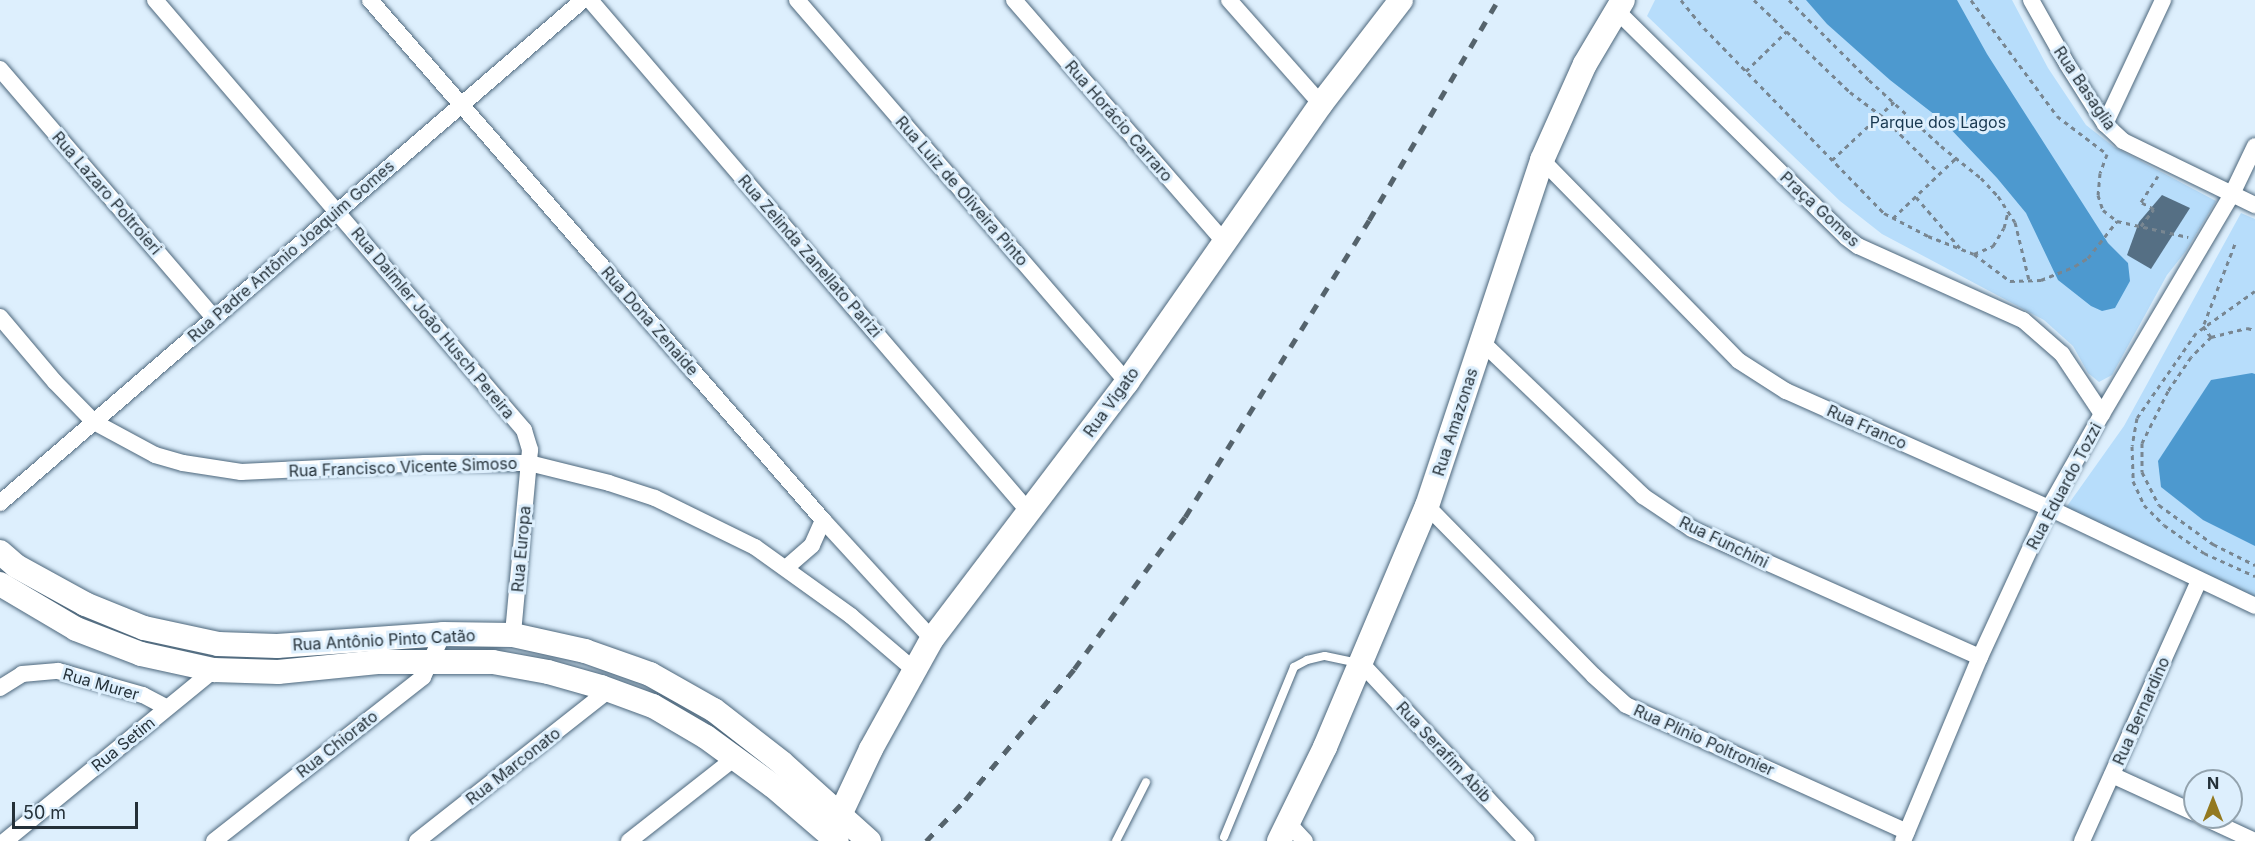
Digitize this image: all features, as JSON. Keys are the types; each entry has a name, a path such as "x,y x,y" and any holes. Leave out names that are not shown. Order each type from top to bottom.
{"street":[{"name":"Rua Daimler João Husch Pereira","path":"155,0 524,430 530,450 529,463"},
{"name":"Rua Dona Zenaide","path":"370,0 823,520 932,639"},
{"name":"Rua Padre Antônio Joaquim Gomes","path":"0,502 583,0"},
{"name":"Rua Zelinda Zanellato Parizi","path":"590,0 1030,513"},
{"name":"Rua Luiz de Oliveira Pinto","path":"797,0 1126,382"},
{"name":"Rua Horácio Carraro","path":"1014,0 1224,242"},
{"path":"1228,0 1321,104"},
{"name":"Rua Vigato","path":"832,833 913,669 932,639 1030,513 1126,382 1321,104 1401,0"},
{"name":"Rua Basaglia","path":"2031,0 2067,64 2105,123 2123,141 2255,205"},
{"path":"2105,123 2163,0"},
{"name":"Rua Amazonas","path":"1284,832 1361,663 1427,506 1542,160 1585,64 1619,5"},
{"name":"Praça Gomes","path":"1619,5 1846,237 1858,246 2023,320 2062,354 2102,414"},
{"name":"Rua Lazaro Poltroieri","path":"0,69 214,318"},
{"name":"Rua Eduardo Tozzi","path":"1905,837 1980,657 2049,508 2232,194 2255,146"},
{"name":"Rua Franco","path":"1542,160 1738,361 1786,391 2049,508 2255,606"},
{"name":"Rua Francisco Vicente Simoso","path":"0,317 55,382 94,422 155,455 183,463 241,472 425,463 529,463 655,498 755,547 786,567 913,669"},
{"name":"Rua Funchini","path":"1482,342 1643,496 1692,529 1980,657"},
{"name":"Rua Europa","path":"513,634 529,463"},
{"name":"Rua Plínio Poltronier","path":"1427,506 1594,676 1626,705 1905,837"},
{"path":"786,567 812,545 823,520"},
{"name":"Rua Antônio Pinto Catão","path":"0,552 16,566 85,604 144,628 218,644 277,646 443,634 513,634 585,651 650,674 714,710 782,763 832,833"},
{"name":"Rua Bernardino","path":"2082,841 2199,581"},
{"name":"Rua Antônio Pinto Catão","path":"0,584 76,629 141,654 213,670 278,672 378,662 433,660 493,662 548,672 609,690 653,706 706,737 832,833 869,841"},
{"name":"Rua Chiorato","path":"214,841 423,676 433,660 443,634"},
{"name":"Rua Serafim Abib","path":"1361,663 1527,841"},
{"name":"Rua Setim","path":"5,841 213,670"},
{"name":"Rua Murer","path":"0,688 22,674 58,671 143,695 167,708"},
{"name":"Rua Marconato","path":"417,841 609,690"},
{"path":"629,841 735,758"},
{"path":"2112,776 2183,808"},
{"path":"2229,829 2255,841"},
{"path":"1284,832 1305,841"}],"lane":[{"path":"1224,837 1294,667 1307,660 1325,656 1361,663"},
{"path":"1116,841 1146,783"}],"path":[{"path":"1681,0 1746,71 1884,213 1928,236 1974,254 2010,281 2041,280 2088,258 2110,234 2117,221"},
{"path":"1754,0 1850,92 1881,115 1940,173"},
{"path":"1789,0 1894,102 1955,158 1981,178 2015,222 2029,280"},
{"path":"1971,0 2057,116 2107,154 2100,172 2098,195 2103,210 2117,221 2204,242"},
{"path":"1746,71 1787,31"},
{"path":"1832,160 1894,102"},
{"path":"1893,218 1955,158"},
{"path":"2141,226 2154,209 2142,202 2158,176"},
{"path":"1916,197 1960,249"},
{"path":"1974,254 1993,246 2004,228 2008,211"},
{"path":"2236,241 2203,326 2137,418 2132,446 2133,481 2144,505 2164,525 2204,553 2255,576"},
{"path":"2203,326 2255,291"},
{"path":"2203,326 2211,337"},
{"path":"2255,330 2247,328 2211,337 2191,357 2168,390 2142,443 2142,472 2159,505 2213,544 2255,565"}],"green space":[{"name":"Parque dos Lagos","path":"1655,0 2012,0 2048,68 2086,125 2114,147 2216,201 2186,251 2167,275 2112,375 2099,382 2088,373 2073,346 2044,320 1882,234 1840,201 1647,16"},
{"path":"2241,213 2255,219 2255,598 2065,509 2124,426"}],"water":[{"path":"1806,0 1957,0 1987,54 2108,243 2128,263 2130,281 2115,308 2102,311 2091,306 2058,280 2026,213 1997,178 1944,122 1890,80 1827,24"},
{"path":"2255,374 2255,546 2203,520 2161,487 2158,461 2211,380"}],"building":[{"path":"2162,195 2190,208 2151,269 2127,255 2139,222"}],"railway":[{"path":"926,841 965,800 1074,669 1185,517 1369,220 1498,0"}]}
